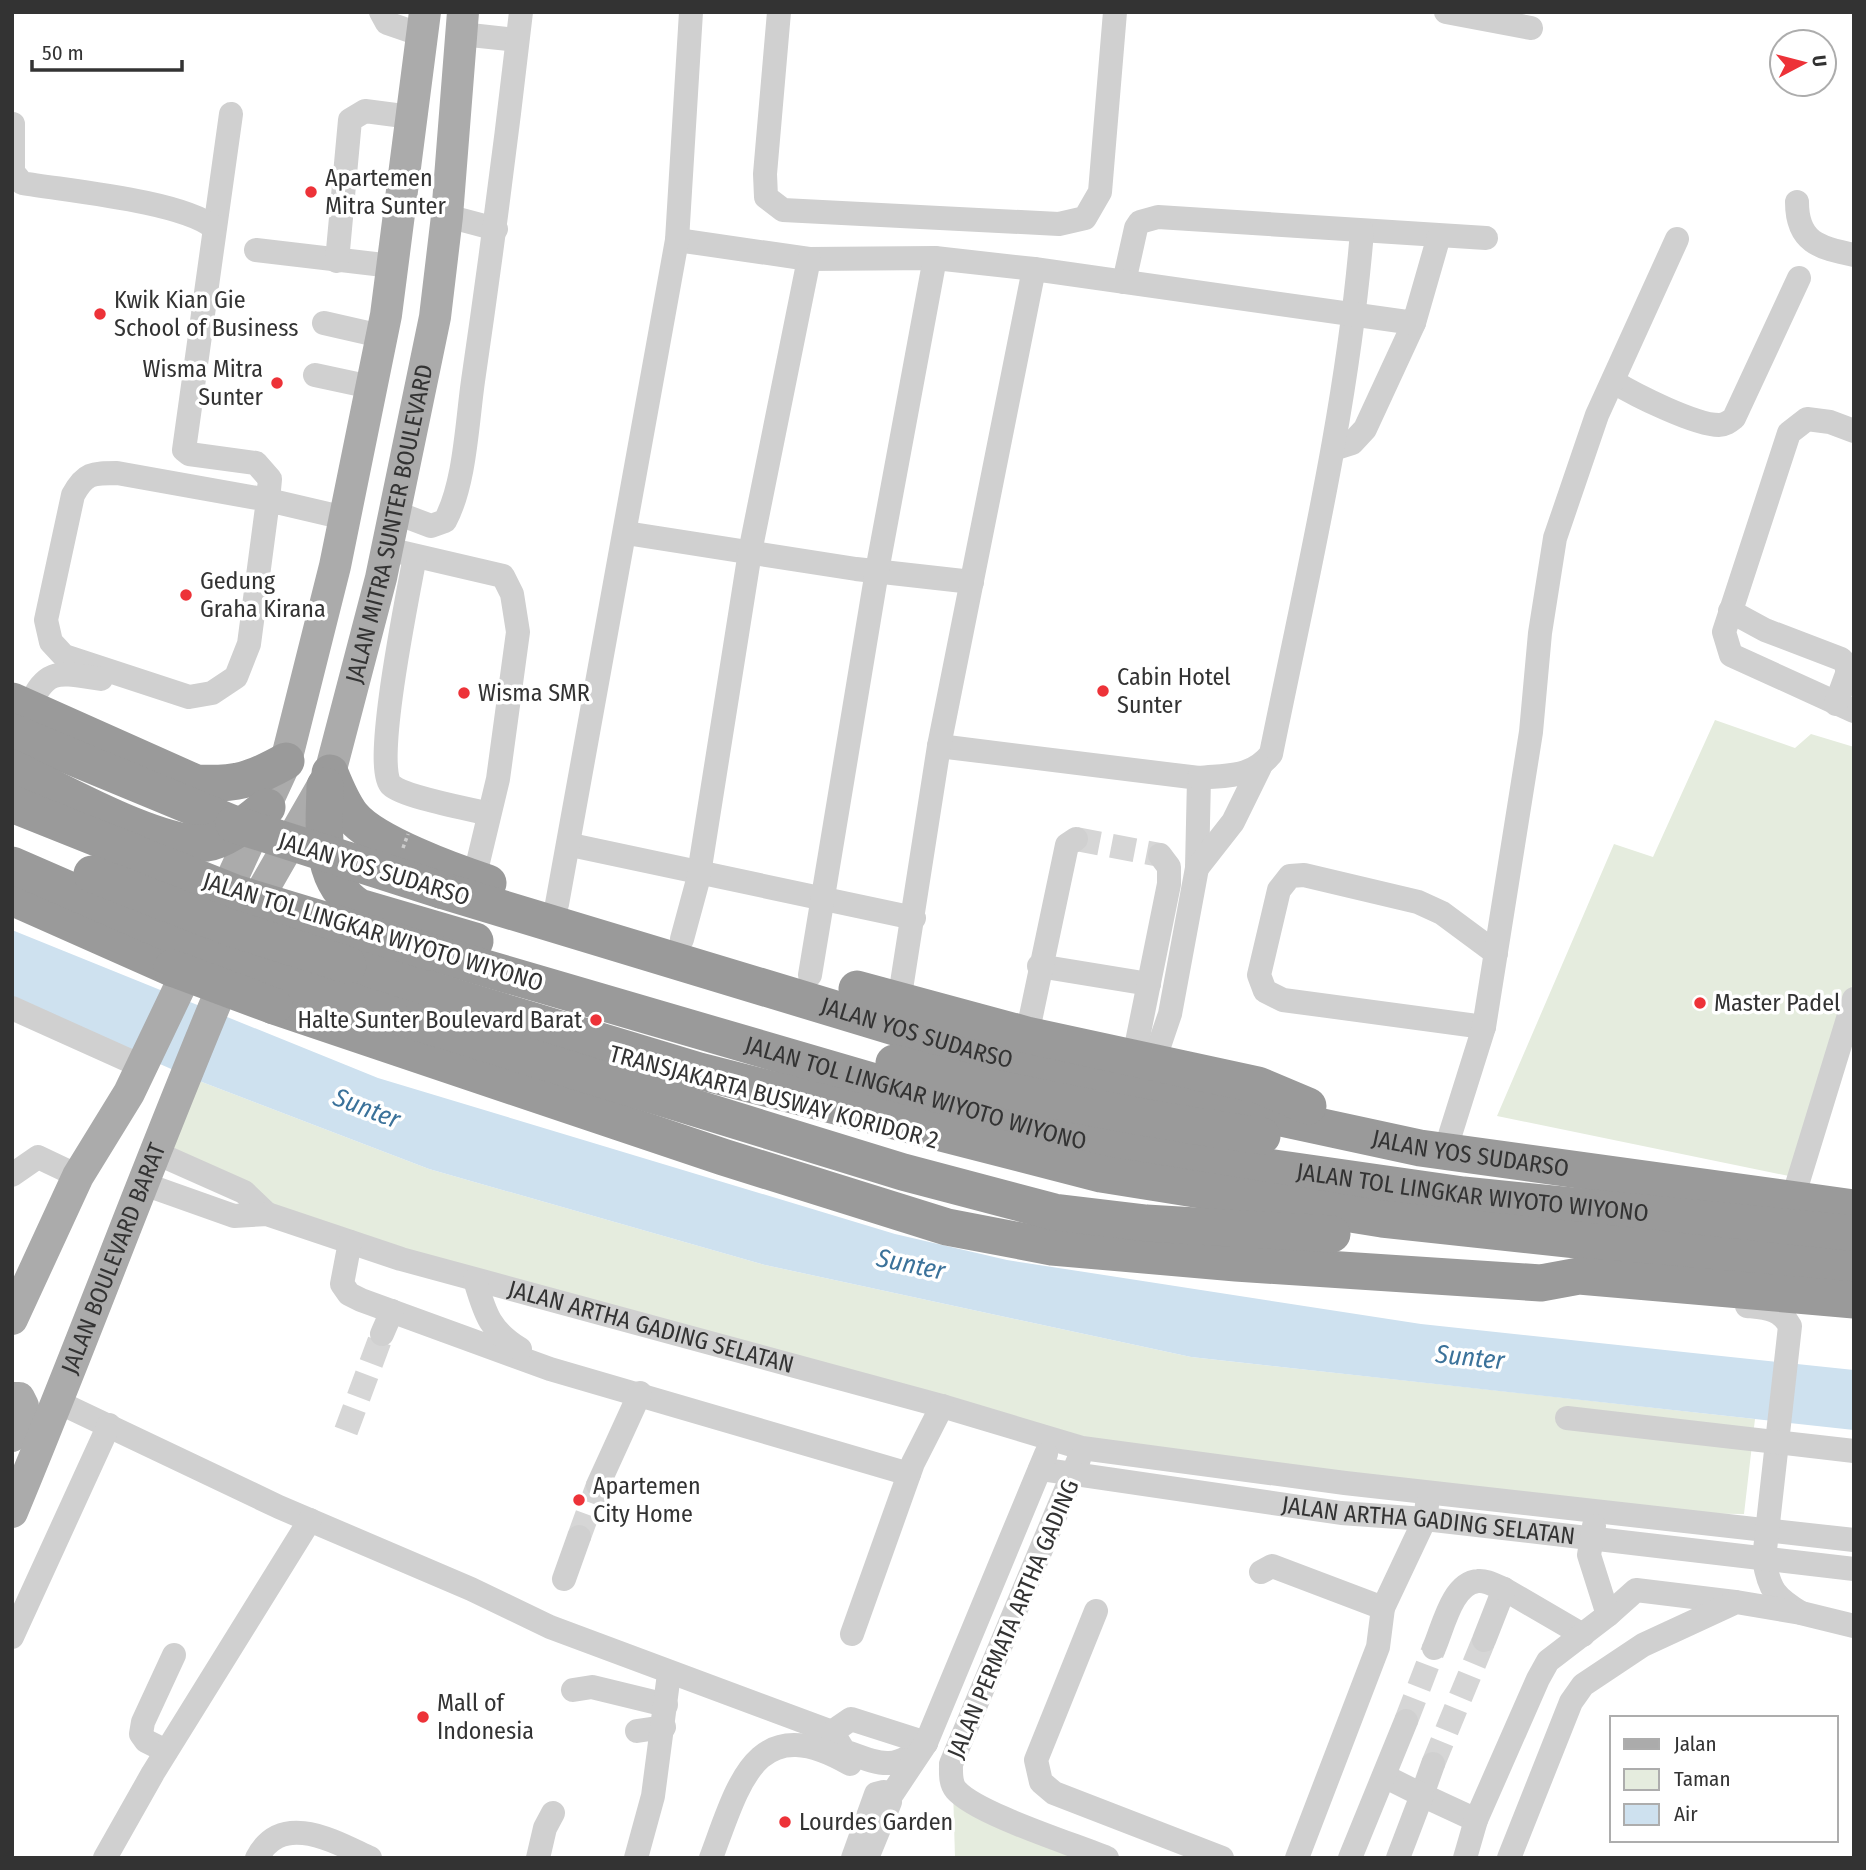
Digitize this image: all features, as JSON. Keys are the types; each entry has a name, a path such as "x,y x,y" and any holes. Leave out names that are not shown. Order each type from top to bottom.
{"highway":[{"path":"18,713 196,783 228,785 254,779 286,761"},
{"name":"JALAN YOS SUDARSO","path":"18,713 234,824 316,853 984,1054 1445,1151 1854,1208"},
{"path":"12,768 173,840 208,843 267,807"},
{"path":"328,779 353,818 369,830 399,847 474,879 899,1002 1027,1035 1258,1086 1391,1141"},
{"path":"328,779 324,828 333,880 342,897 364,914 979,1086 1178,1124 1455,1164 1488,1157"},
{"name":"JALAN TOL LINGKAR WIYOTO WIYONO","path":"12,804 234,893 827,1070 1070,1139 1463,1195 1854,1234"},
{"name":"JALAN TOL LINGKAR WIYOTO WIYONO","path":"12,842 231,928 576,1036 738,1082 1101,1174 1382,1219 1854,1270"},
{"path":"12,865 177,940 186,949 184,977"},
{"path":"12,865 242,965 472,1041 903,1172 1054,1212 1146,1223 1272,1228 1854,1285"},
{"path":"12,897 172,968 274,1006 723,1157 947,1227 1052,1247 1236,1263 1541,1283 1579,1276 1854,1300"},
{"path":"342,977 336,965 335,938 340,926 364,914"},
{"path":"235,956 254,964 275,961 342,977 494,1032 867,1138 1272,1228"},
{"name":"JALAN YOS SUDARSO","path":"815,1042 953,1084 1036,1099 1176,1138 1480,1179 1854,1217"}],"main road":[{"name":"JALAN MITRA SUNTER BOULEVARD","path":"214,1007 265,886 328,779 401,553 394,512 435,317 447,216 462,23"},
{"name":"JALAN MITRA SUNTER BOULEVARD","path":"184,977 239,869 286,761 345,518 381,336 424,24"},
{"name":"JALAN BOULEVARD BARAT","path":"12,1319 78,1176 129,1093 184,977"},
{"name":"JALAN BOULEVARD BARAT","path":"12,1512 58,1402 141,1183 214,1007"},
{"path":"12,1398 19,1398 23,1406 12,1436"}],"street":[{"path":"381,12 387,23 424,24"},
{"path":"394,512 431,526 445,520 451,510 462,457 496,229 521,12"},
{"path":"558,904 571,845 677,240 691,12"},
{"path":"779,12 765,174 766,197 783,211 1059,224 1085,218 1100,192 1115,12"},
{"path":"1446,12 1531,28"},
{"path":"462,23 517,40"},
{"path":"337,261 350,120 365,111 411,117"},
{"path":"231,114 213,227 184,450 189,454 256,463 270,479 268,500 249,644 236,677 212,693 189,697 64,656 51,642 46,620 73,495 81,480 95,473 117,473 268,500 345,518"},
{"path":"13,124 13,172 22,183 172,209 199,216 213,227"},
{"path":"1797,202 1797,221 1801,232 1827,250 1854,255"},
{"path":"447,216 496,229"},
{"path":"1124,282 1136,228 1149,218 1486,239"},
{"path":"1197,868 1233,822 1261,767 1271,754 1333,449 1355,315 1362,231"},
{"path":"1333,449 1352,443 1365,429 1414,323 1439,236"},
{"path":"1445,1151 1484,1027 1531,732 1540,633 1555,538 1597,415 1615,382 1677,239"},
{"path":"677,240 809,259 935,258 1034,269 1414,323"},
{"path":"256,250 392,266"},
{"path":"810,975 877,571 935,258"},
{"path":"682,939 698,876 750,552 809,259"},
{"path":"899,1002 939,746 1034,269"},
{"path":"1615,382 1637,397 1714,424 1730,422 1799,278"},
{"path":"324,323 381,336"},
{"path":"315,375 371,387"},
{"path":"1730,611 1765,630 1841,659 1846,665 1847,674 1845,708 1731,655 1724,632 1730,611 1789,433 1807,419 1830,422 1854,431"},
{"path":"626,533 877,571 972,582"},
{"path":"474,879 489,814 518,632 512,594 503,576 401,553 393,684 384,770 390,785 405,792 489,814"},
{"path":"18,713 38,685 46,678 57,675 140,681"},
{"path":"939,746 1199,778 1246,773 1261,767"},
{"path":"1144,1059 1170,1014 1197,868 1199,778"},
{"path":"12,788 210,873 224,875 239,869"},
{"path":"1027,1035 1039,965 1067,845 1076,839"},
{"path":"571,845 698,876 823,898 914,918"},
{"path":"1144,1059 1149,984 1169,884 1169,867 1160,855"},
{"path":"1484,1027 1283,1000 1265,991 1259,975 1279,890 1290,876 1304,875 1418,902 1442,913 1496,953"},
{"path":"364,914 975,1098 1109,1131 1374,1170 1854,1223"},
{"name":"TRANSJAKARTA BUSWAY KORIDOR 2","path":"364,914 351,924 342,936 338,948 341,961 347,966 582,1045 1081,1180 1176,1200 1272,1228"},
{"path":"1039,965 1149,984"},
{"path":"1792,1201 1854,999"},
{"path":"12,1008 142,1065"},
{"name":"JALAN ARTHA GADING SELATAN","path":"154,1152 244,1192 267,1214"},
{"path":"12,1175 38,1157 78,1176"},
{"name":"JALAN ARTHA GADING SELATAN","path":"141,1183 234,1216 267,1214 475,1280 942,1406 1082,1448 1596,1512 1766,1522 1854,1540"},
{"path":"351,1242 342,1284 345,1290 392,1311 550,1368 909,1474"},
{"path":"475,1280 489,1321 500,1337 550,1368"},
{"path":"1541,1283 1772,1309 1785,1317 1790,1326 1766,1522 1764,1559 1768,1582 1780,1600 1801,1613"},
{"path":"382,1334 392,1311"},
{"path":"598,1485 640,1393"},
{"path":"58,1402 310,1520 471,1589 550,1627 669,1674 832,1732 844,1751 889,1765 910,1758 926,1743"},
{"path":"852,1634 909,1474 942,1406"},
{"path":"1567,1418 1854,1451"},
{"path":"12,1637 109,1425"},
{"path":"867,1858 896,1787 926,1743 1040,1469 1043,1437"},
{"name":"JALAN PERMATA ARTHA GADING","path":"1082,1448 1074,1475 951,1764 953,1788 977,1806 1107,1858"},
{"name":"JALAN ARTHA GADING SELATAN","path":"1040,1469 1341,1513 1425,1519 1854,1569"},
{"path":"1297,1858 1378,1647 1383,1608 1425,1519 1429,1492"},
{"path":"1596,1512 1589,1555 1608,1615"},
{"path":"105,1858 166,1751 310,1520"},
{"path":"564,1579 579,1537"},
{"path":"1261,1572 1272,1566 1383,1608"},
{"path":"1434,1648 1459,1591 1469,1583 1481,1580 1504,1589 1575,1641 1583,1685"},
{"path":"1484,1640 1504,1589"},
{"path":"1465,1858 1476,1820 1548,1661 1636,1590 1736,1602 1801,1613 1854,1626"},
{"path":"1509,1858 1570,1702 1583,1685 1643,1645 1736,1602"},
{"path":"1096,1611 1036,1760 1041,1782 1054,1793 1222,1858"},
{"path":"166,1751 146,1741 141,1734 143,1722 174,1655"},
{"path":"636,1858 653,1796 669,1674"},
{"path":"573,1690 592,1686 665,1716"},
{"path":"637,1731 665,1716"},
{"path":"832,1732 850,1719 926,1743"},
{"path":"1350,1858 1406,1721"},
{"path":"710,1858 744,1776 767,1752 788,1744 810,1744 896,1787"},
{"path":"1398,1858 1433,1764"},
{"path":"1384,1776 1476,1820"},
{"path":"853,1858 876,1794 896,1787"},
{"path":"1040,1831 1054,1793"},
{"path":"538,1858 545,1828 553,1813"},
{"path":"257,1858 273,1838 292,1831 308,1832 370,1858"}],"green space":[{"name":"Master Padel","path":"1715,720 1795,748 1811,734 1854,747 1854,980 1789,1176 1497,1116 1614,844 1653,857"},
{"path":"194,1079 429,1169 765,1265 1191,1357 1755,1419 1744,1514 1596,1512 1082,1448 267,1215 154,1152"},
{"path":"953,1788 1110,1858 955,1858"}],"water":[{"name":"Sunter","path":"12,930 378,1078 895,1234 1007,1260 1421,1324 1854,1370 1854,1430 1191,1357 765,1265 429,1169 194,1079 12,999"}],"tunnel":[{"path":"1076,839 1160,855"},
{"path":"346,1431 382,1334"},
{"path":"579,1537 598,1485"},
{"path":"1433,1764 1484,1640"},
{"path":"1406,1721 1434,1648"}],"place":[{"name":"Apartemen Mitra Sunter","path":"311,192"},
{"name":"Kwik Kian Gie School of Business","path":"100,314"},
{"name":"Wisma Mitra Sunter","path":"277,383"},
{"name":"Gedung Graha Kirana","path":"186,595"},
{"name":"Cabin Hotel Sunter","path":"1103,691"},
{"name":"Wisma SMR","path":"464,693"},
{"name":"Master Padel","path":"1700,1003"},
{"name":"Halte Sunter Boulevard Barat","path":"596,1020"},
{"name":"Apartemen City Home","path":"579,1500"},
{"name":"Mall of Indonesia","path":"423,1717"},
{"name":"Lourdes Garden","path":"785,1822"}]}
